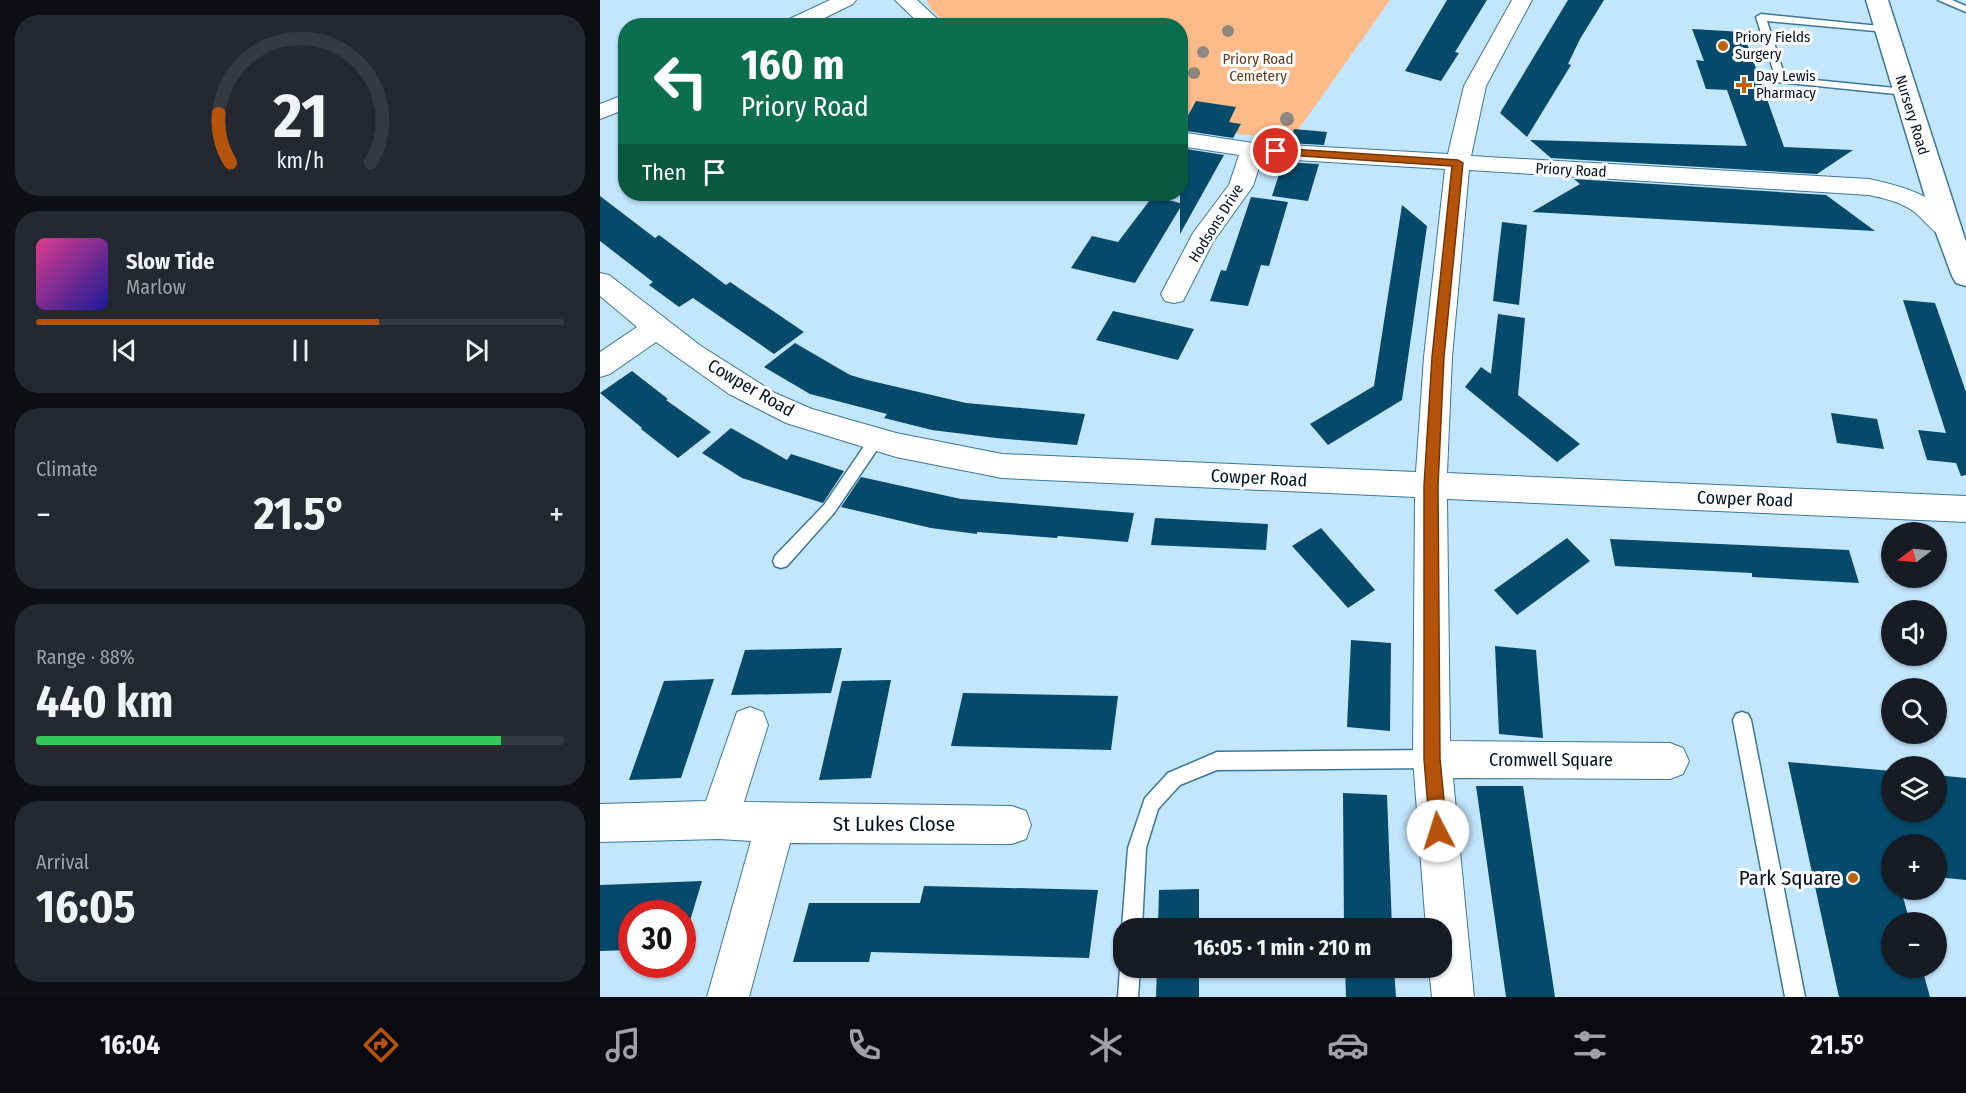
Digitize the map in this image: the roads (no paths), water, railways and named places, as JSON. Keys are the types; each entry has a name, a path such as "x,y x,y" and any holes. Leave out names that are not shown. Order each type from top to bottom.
{"main road":[{"name":"Nursery Road","path":"1877,0 1948,230 1966,276"}],"street":[{"path":"807,18 846,0"},
{"path":"905,0 926,18"},
{"path":"1453,997 1432,759 1431,486 1438,357 1458,163 1475,86 1522,0"},
{"path":"600,112 618,104"},
{"name":"Priory Road","path":"1188,140 1253,150 1869,187 1900,194 1921,204 1948,230"},
{"name":"Hodsons Drive","path":"1173,297 1202,238 1241,186 1253,150"},
{"name":"Cowper Road","path":"600,282 657,327 732,381 790,413 876,440 937,455 1002,466 1966,509"},
{"path":"600,366 657,327"},
{"path":"719,820 750,725"},
{"name":"Cromwell Square","path":"1432,759 1670,760"},
{"name":"St Lukes Close","path":"600,823 719,820 776,823 1012,825"},
{"path":"728,997 776,823"}],"lane":[{"path":"1943,0 1966,9"},
{"path":"1886,29 1761,18 1781,80 1905,92"},
{"path":"781,561 829,509 876,440"},
{"path":"1742,720 1795,997"},
{"path":"1133,918 1137,848 1151,804 1174,779 1217,761 1432,759"},
{"path":"1128,997 1129,978"}],"place":[{"name":"Priory Fields Surgery","path":"1723,46"},
{"name":"Day Lewis Pharmacy","path":"1744,85"},
{"name":"Park Square","path":"1853,878"}],"park label":[{"name":"Priory Road Cemetery","path":"1258,68"}]}
